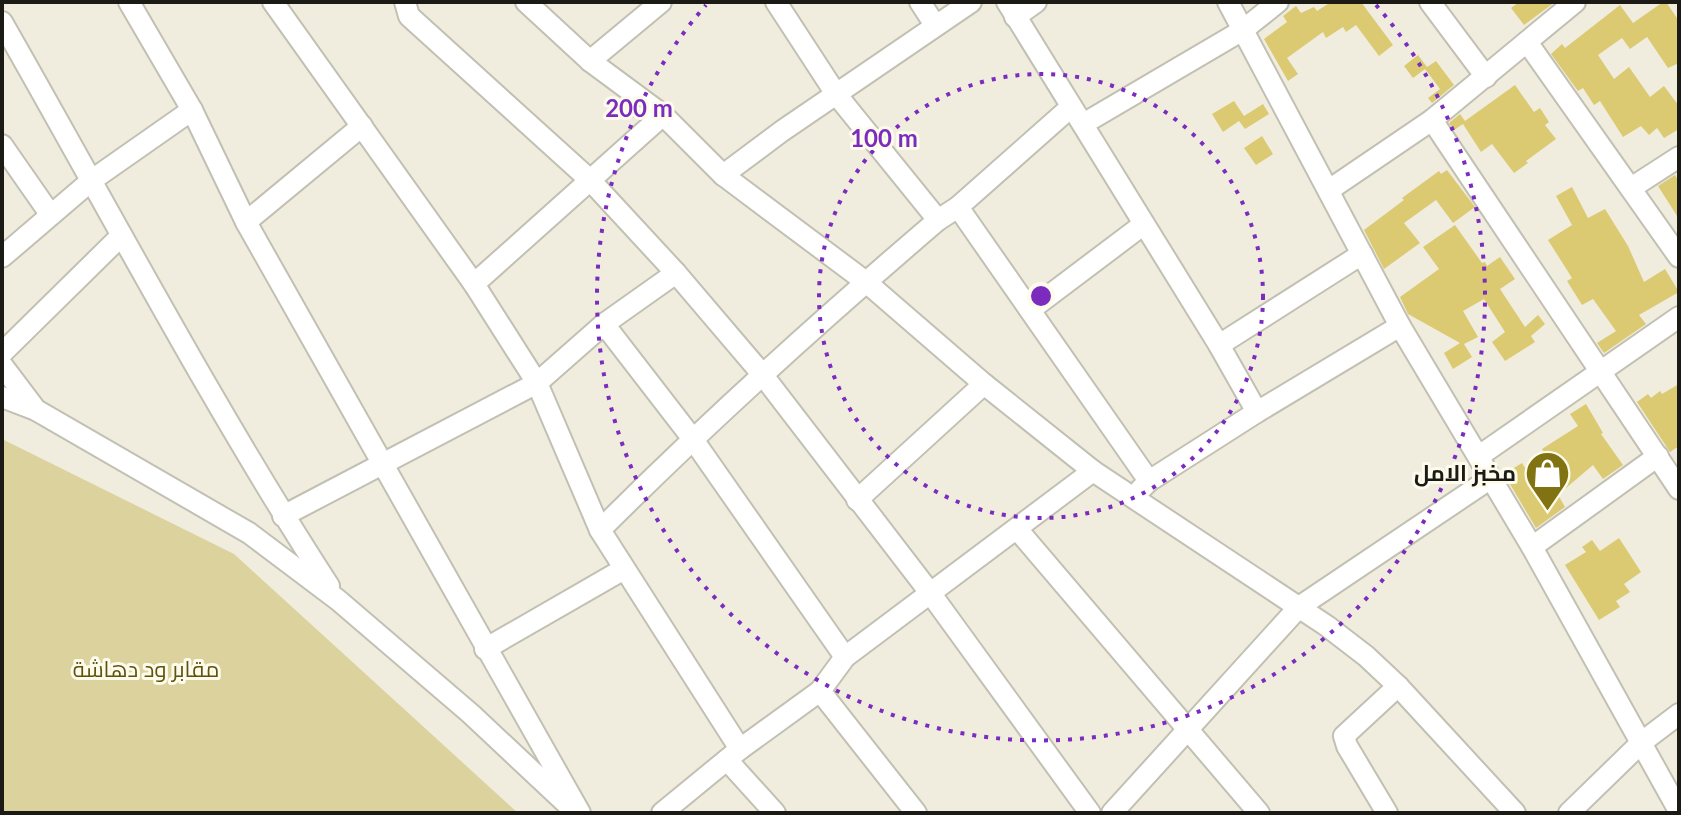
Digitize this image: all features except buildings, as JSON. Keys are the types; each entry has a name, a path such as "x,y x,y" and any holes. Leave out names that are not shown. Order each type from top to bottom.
{"street":[{"path":"129,2 192,110 246,222 578,813"},
{"path":"273,2 474,284 537,383 600,530 734,754 775,813"},
{"path":"405,2 409,16 590,180 676,273 762,374 931,594 1090,813"},
{"path":"526,2 590,61 663,115 723,175 866,282 984,384 1093,471 1299,607 1366,656 1398,686 1515,813"},
{"path":"590,61 661,2"},
{"path":"776,2 836,94 938,220"},
{"path":"920,2 935,25"},
{"path":"723,175 971,2"},
{"path":"1036,2 1011,10 1219,345 1257,412"},
{"path":"1228,2 1400,326 1532,547 1679,811"},
{"path":"1083,124 1243,30 1278,2"},
{"path":"1430,2 1486,77"},
{"path":"1329,190 1432,120 1575,2"},
{"path":"2,22 283,516 338,600"},
{"path":"1527,42 1679,257"},
{"path":"600,530 692,438 762,374 1071,107"},
{"path":"2,257 92,180 192,110"},
{"path":"474,284 663,115"},
{"path":"1432,120 1679,489"},
{"path":"246,222 362,126"},
{"path":"2,145 50,214"},
{"path":"1631,188 1679,157"},
{"path":"958,207 1149,481"},
{"path":"1030,310 1144,224"},
{"path":"2,353 121,236"},
{"path":"1219,345 1362,254"},
{"path":"283,516 537,383 604,324 676,273"},
{"path":"1479,456 1679,317"},
{"path":"604,324 692,438 845,657"},
{"path":"1134,496 1149,481 1400,326"},
{"path":"2,365 36,410"},
{"path":"857,500 984,384"},
{"path":"2,397 36,410 249,533 338,600 471,714 578,813"},
{"path":"1532,547 1658,456"},
{"path":"662,813 734,754 820,691 845,657 1093,471"},
{"path":"1112,813 1299,607 1491,478"},
{"path":"1017,529 1259,813"},
{"path":"485,649 624,569"},
{"path":"1387,813 1344,736 1398,686"},
{"path":"820,691 916,813"},
{"path":"1569,813 1642,742 1679,714"}],"green space":[{"name":"مقابر ود دهاشة","path":"2,439 234,554 518,813 2,813"}],"place":[{"name":"مخبز الامل","path":"1547,512"}]}
